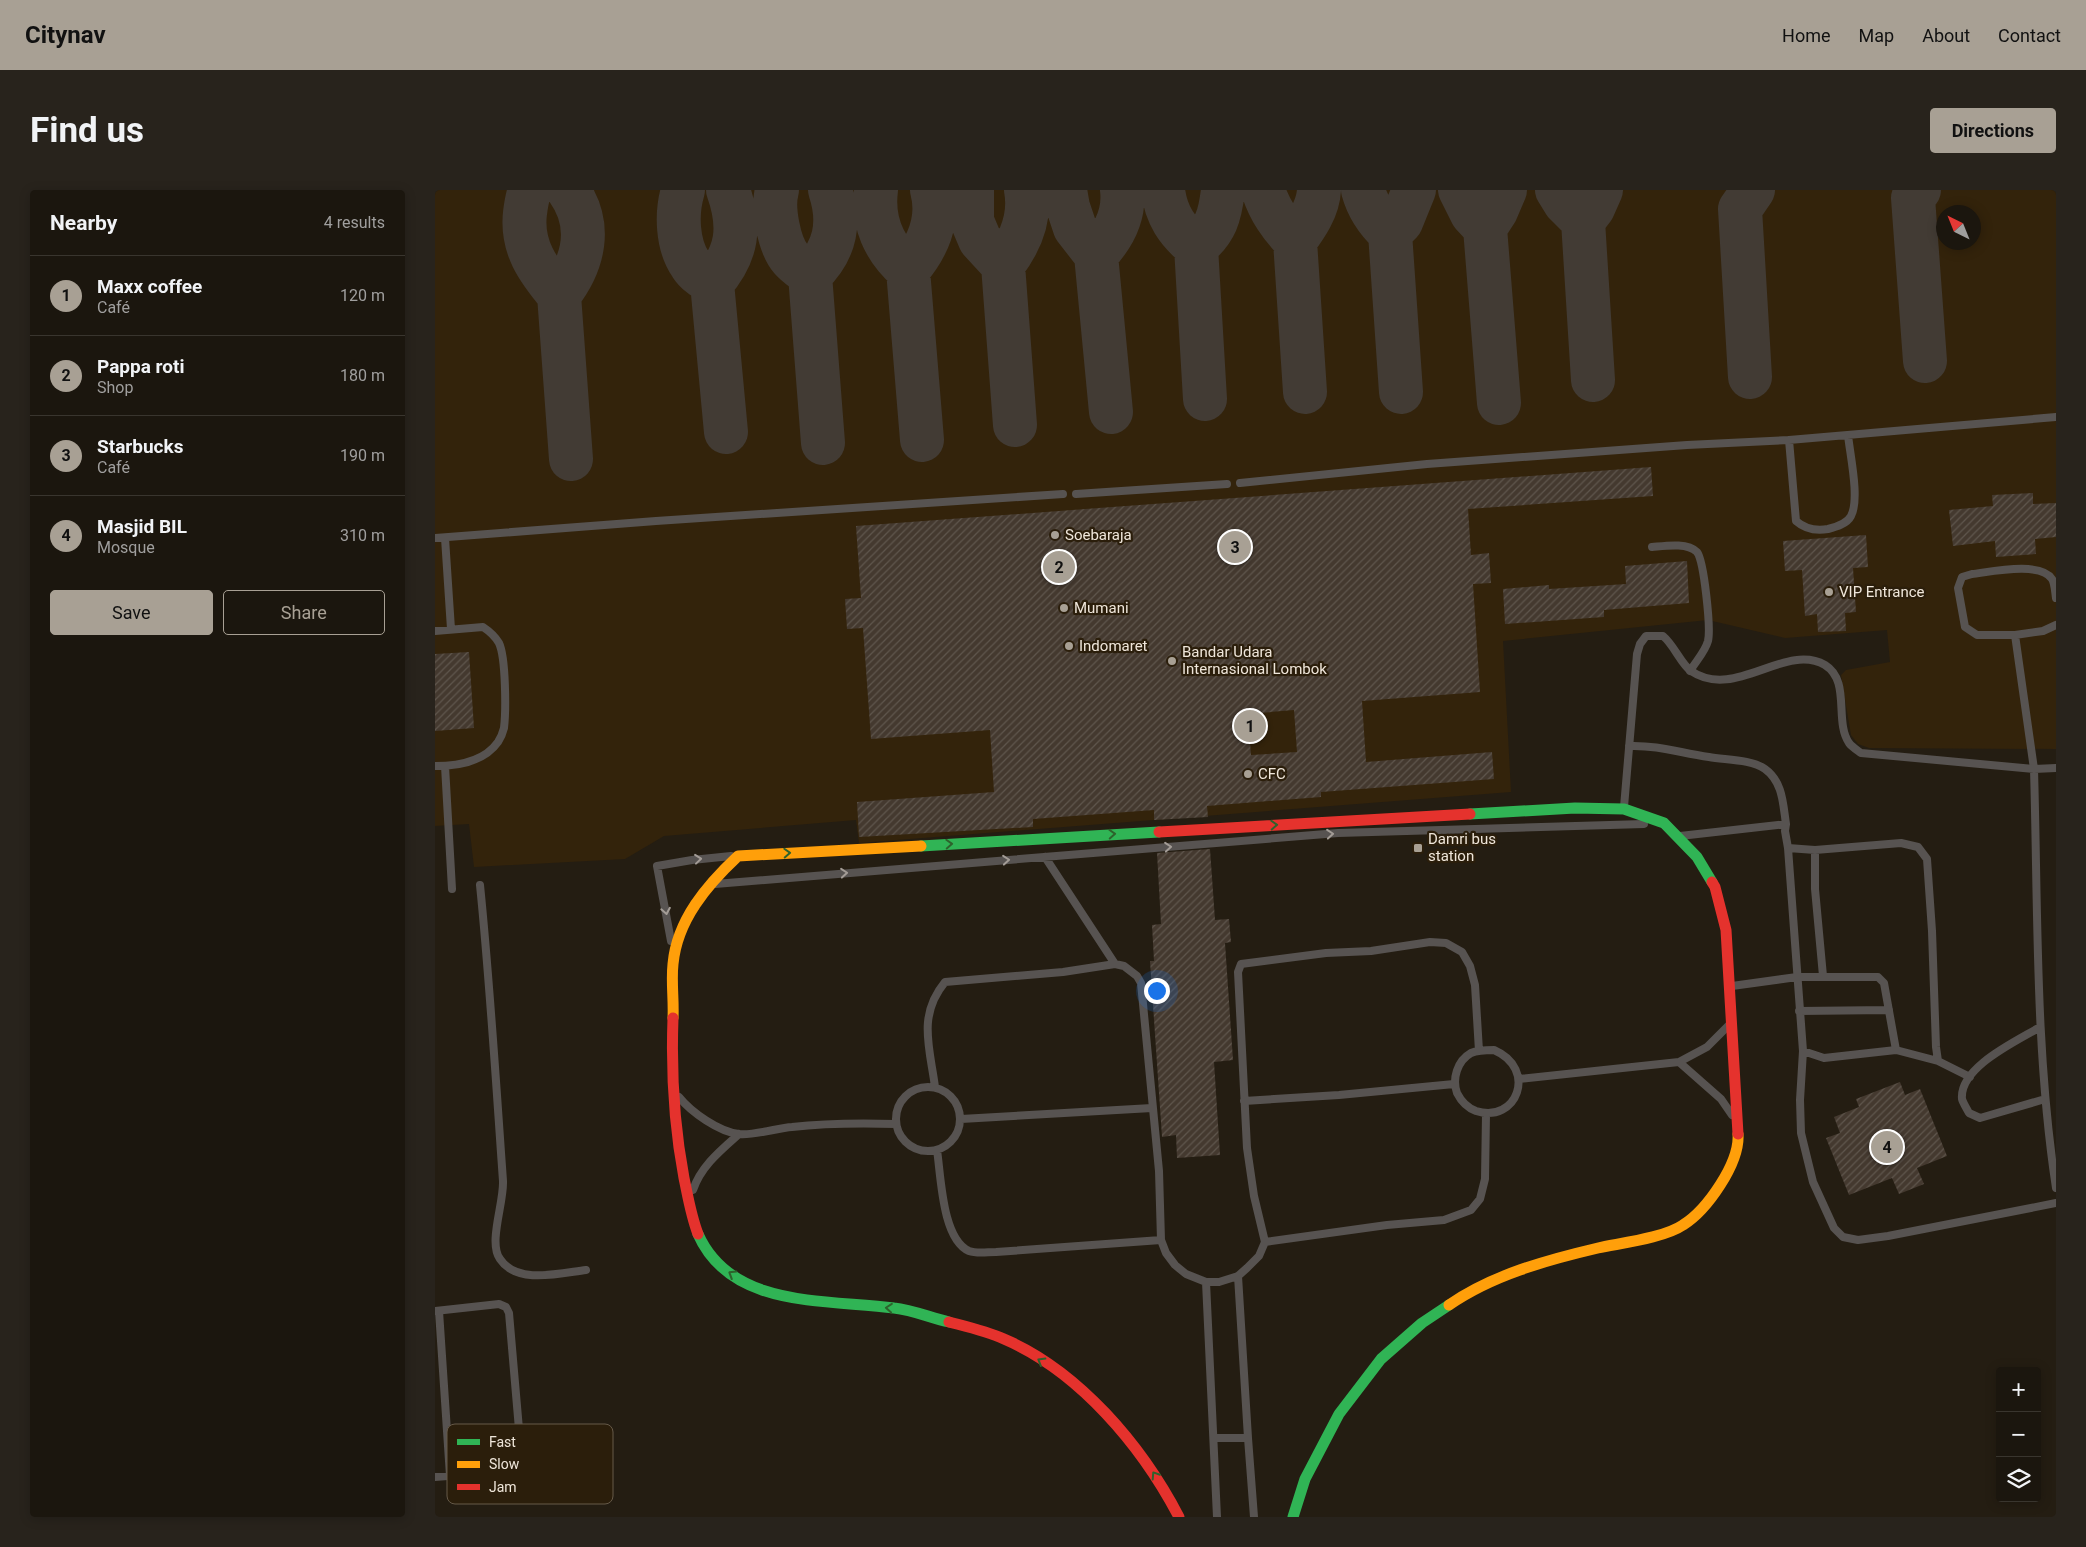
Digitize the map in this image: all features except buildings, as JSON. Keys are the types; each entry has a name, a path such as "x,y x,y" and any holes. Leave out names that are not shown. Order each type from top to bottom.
{"street":[{"path":"1179,1517 1172,1501 1141,1454 1101,1409 1061,1372 1011,1342 957,1324 898,1309 823,1302 776,1294 745,1283 726,1271 709,1253 695,1228 676,1138 672,1087 674,955 683,927 708,885 738,856 1575,808 1624,810 1664,823 1697,857 1715,887 1727,930 1739,1143 1723,1181 1706,1205 1682,1226 1653,1236 1577,1253 1515,1272 1463,1295 1422,1323 1381,1359 1339,1414 1305,1479 1293,1517"}],"lane":[{"path":"1240,483 1427,464 1687,445 1789,440 2056,417"},
{"path":"1789,440 1796,521 1803,527 1827,529 1840,526 1851,517 1854,505 1848,435"},
{"path":"1076,494 1227,484"},
{"path":"435,538 675,519 1063,494"},
{"path":"445,538 451,629"},
{"path":"1651,547 1687,546 1696,552 1701,561 1708,620 1708,640 1703,652 1690,670"},
{"path":"2056,598 2051,579 2047,573 2033,569 1972,574 1962,577 1958,588 1965,627 1977,635 2015,635 2043,631 2056,625"},
{"path":"435,631 483,626 492,633 499,644 503,664 504,730 497,743 483,755 464,764 435,766"},
{"path":"2015,635 2034,769 2040,1027 2045,1099 2056,1188"},
{"path":"1624,810 1636,662 1640,644 1646,636 1663,636 1673,646 1690,670 1701,676 1734,680 1780,664 1800,660 1813,661 1825,666 1834,674 1839,686 1843,730 1850,744 1861,753 2034,769 2056,768"},
{"path":"1629,746 1648,745 1751,764 1764,768 1774,778 1782,792 1803,1051 1800,1100 1801,1132 1813,1182 1834,1228 1843,1237 1859,1240 1888,1236 2056,1202"},
{"path":"445,766 451,889"},
{"path":"708,885 1338,833 1664,823"},
{"path":"1676,836 1786,824"},
{"path":"1787,848 1815,850 1901,843 1918,848 1927,859 1933,931 1936,1047 1939,1061"},
{"path":"1815,850 1815,889 1823,976"},
{"path":"674,955 657,866 692,860 738,856"},
{"path":"1045,856 1115,964"},
{"path":"480,885 489,972 503,1188 495,1250 500,1261 508,1268 524,1274 539,1275 586,1270"},
{"path":"935,1087 927,1022 930,1005 945,982 1063,972 1115,964 1124,966 1137,976 1141,982 1161,1186 1161,1240 1166,1253 1175,1265 1186,1274 1206,1282 1219,1282 1238,1276 1259,1256 1265,1242 1249,1167 1244,1100 1239,966 1244,963 1326,953 1371,951 1430,942 1447,943 1462,952 1470,966 1475,985 1479,1051"},
{"path":"1730,986 1797,977 1878,977 1883,983 1896,1050"},
{"path":"1799,1011 1889,1010"},
{"path":"1519,1079 1679,1062 1707,1047 1731,1023"},
{"path":"2040,1027 1978,1066 1964,1085 1962,1099 1969,1113 1981,1118 2045,1099"},
{"path":"1494,1050 1506,1055 1515,1064 1519,1079 1518,1090 1511,1103 1499,1111 1486,1114 1470,1109 1459,1097 1454,1084 1457,1070 1462,1061 1479,1051 1494,1050"},
{"path":"1803,1051 1824,1058 1896,1050 1939,1061 1970,1077"},
{"path":"1679,1062 1721,1099 1737,1124"},
{"path":"1244,1100 1339,1095 1454,1084"},
{"path":"672,1087 687,1108 701,1118 716,1126 739,1134 794,1127 852,1123 896,1124"},
{"path":"935,1087 948,1093 958,1105 961,1120 958,1133 949,1144 937,1150 919,1150 903,1140 896,1124 897,1108 906,1095 919,1088 935,1087"},
{"path":"961,1120 1153,1108"},
{"path":"1265,1242 1387,1225 1444,1220 1471,1210 1480,1199 1485,1180 1486,1114"},
{"path":"2047,1118 2056,1117"},
{"path":"689,1201 695,1183 703,1169 721,1149 739,1134"},
{"path":"937,1150 946,1213 952,1234 958,1243 968,1250 976,1253 996,1252 1161,1240"},
{"path":"1238,1276 1254,1517"},
{"path":"1206,1282 1217,1517"},
{"path":"447,1438 437,1311 499,1304 506,1307 509,1312 519,1424"},
{"path":"1214,1438 1248,1438"}],"shaded area":[{"path":"435,190 2056,190 2056,749 1869,748 1858,744 1851,735 1841,675 1846,670 1890,662 1887,630 1785,638 1708,620 1503,641 1511,792 859,843 856,820 664,836 625,859 474,867 469,824 435,826"}],"taxiway":[{"path":"530,190 526,204 524,225 528,247 538,267 559,295"},
{"path":"568,190 576,203 583,230 579,257 568,283 559,295 571,459"},
{"path":"683,190 679,209 680,239 686,257 693,268 712,283 726,432"},
{"path":"712,283 727,261 735,239 735,216 728,190"},
{"path":"777,190 776,216 783,245 791,259 810,275"},
{"path":"823,443 810,275 825,256 833,236 835,214 830,190"},
{"path":"876,190 876,213 881,234 892,253 908,270 922,440"},
{"path":"908,270 921,252 930,233 934,212 932,190"},
{"path":"972,190 972,221 980,240 1003,265 1015,425"},
{"path":"1003,265 1023,230 1027,210 1026,190"},
{"path":"1065,190 1075,228 1096,255 1111,412"},
{"path":"1096,255 1108,241 1117,225 1122,208 1122,190"},
{"path":"1163,190 1170,215 1178,229 1196,247 1205,399"},
{"path":"1196,247 1208,235 1216,222 1223,190"},
{"path":"1263,190 1276,217 1295,241 1305,392"},
{"path":"1295,241 1314,211 1319,190"},
{"path":"1363,190 1373,214 1390,233 1401,392"},
{"path":"1390,233 1401,222 1414,190"},
{"path":"1460,190 1472,214 1485,228 1499,403"},
{"path":"1485,228 1496,211 1505,190"},
{"path":"1557,190 1565,203 1583,221 1593,380"},
{"path":"1583,221 1593,208 1601,190"},
{"path":"1750,377 1740,209 1753,190"},
{"path":"1919,190 1913,198 1925,361"}],"traffic: fast":[{"path":"1470,814 1575,808 1624,809 1664,823 1697,857 1712,882"},
{"path":"921,846 1159,832"},
{"path":"698,1234 713,1258 733,1276 757,1288 783,1296 901,1309 949,1322"},
{"path":"1293,1517 1305,1479 1339,1414 1381,1359 1422,1323 1449,1305"}],"traffic: slow":[{"path":"673,1018 673,964 680,933 695,904 715,879 738,856 921,846"},
{"path":"1449,1305 1483,1285 1540,1263 1598,1248 1654,1237 1675,1230 1702,1209 1720,1185 1734,1158 1738,1134"}],"traffic: jam":[{"path":"1159,832 1470,814"},
{"path":"1712,882 1726,930 1738,1134"},
{"path":"673,1018 672,1059 678,1138 688,1199 698,1234"},
{"path":"949,1322 997,1336 1032,1353 1058,1370 1083,1391 1106,1413 1147,1464 1179,1517"}],"place":[{"name":"Soebaraja","path":"1055,535"},
{"name":"Starbucks","path":"1235,547"},
{"name":"Pappa roti","path":"1059,567"},
{"name":"VIP Entrance","path":"1829,592"},
{"name":"Mumani","path":"1064,608"},
{"name":"Indomaret","path":"1069,646"},
{"name":"Bandar Udara Internasional Lombok","path":"1172,661"},
{"name":"Maxx coffee","path":"1250,726"},
{"name":"CFC","path":"1248,774"},
{"name":"Damri bus station","path":"1418,848"},
{"name":"Masjid BIL","path":"1887,1147"}]}
